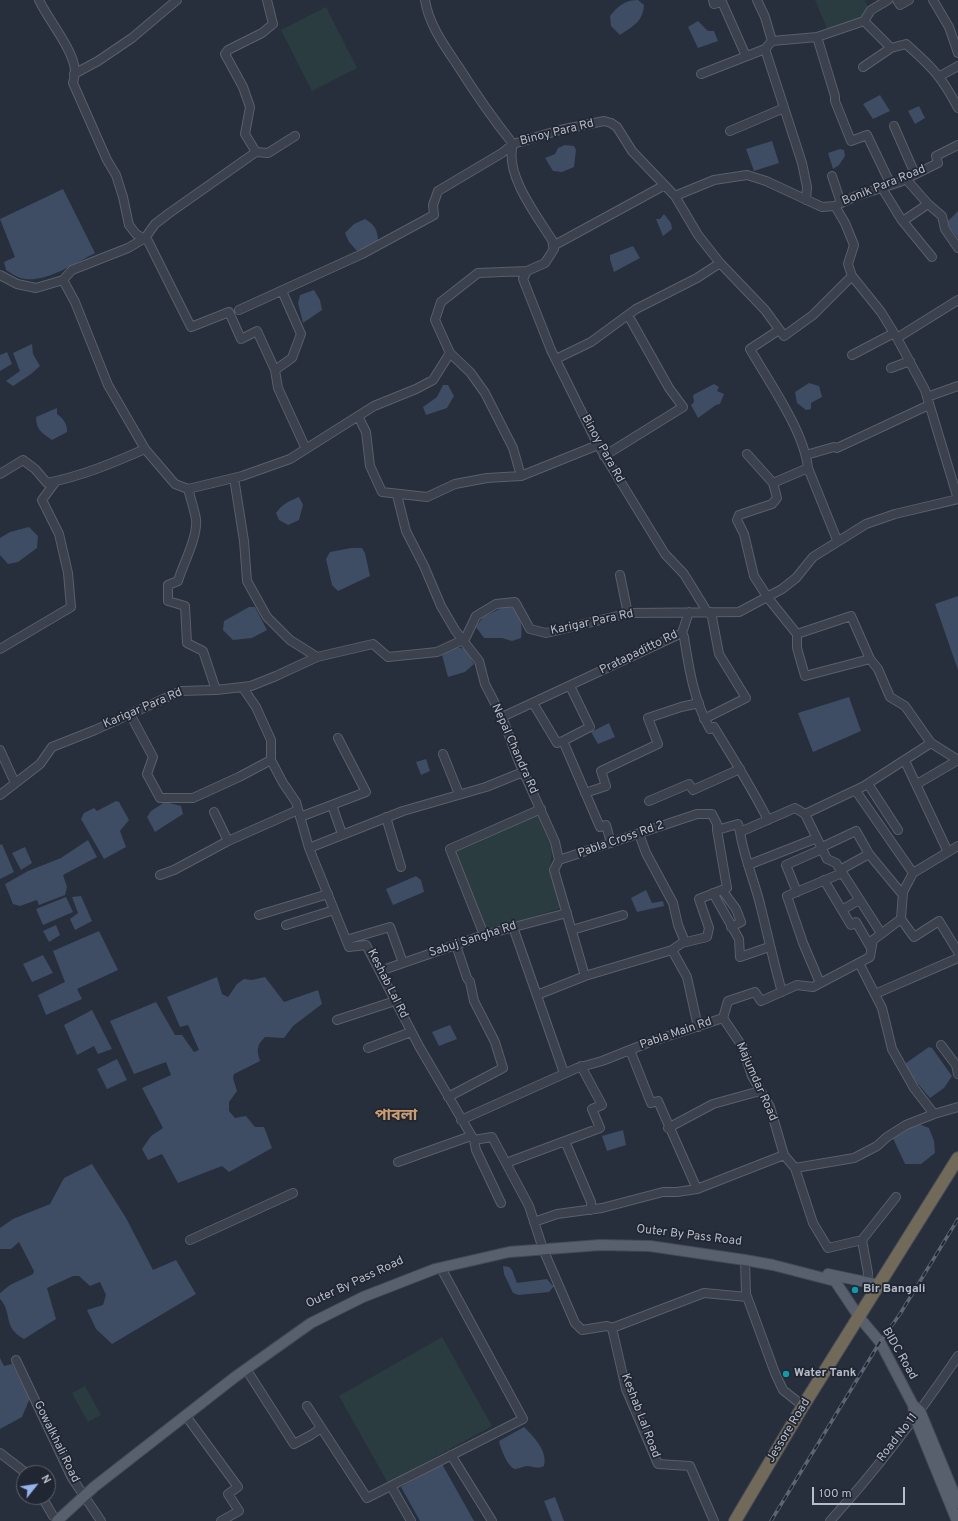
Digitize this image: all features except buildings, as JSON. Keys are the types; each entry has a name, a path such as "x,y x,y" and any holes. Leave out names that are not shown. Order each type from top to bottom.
{"highway":[{"name":"Jessore Road","path":"735,1521 803,1406 958,1158"}],"main road":[{"name":"Outer By Pass Road","path":"82,1494 246,1369 311,1323 396,1283 442,1268 509,1252 542,1246 600,1241 650,1242 747,1255 880,1285"},
{"name":"Outer By Pass Road","path":"53,1520 82,1494 227,1377 308,1319 360,1292 410,1271 461,1256 508,1247 600,1245 650,1246 745,1260 833,1279 859,1317"},
{"name":"BIDC Road","path":"859,1317 880,1342 916,1411 958,1503"},
{"name":"BIDC Road","path":"916,1411 957,1521"}],"street":[{"path":"39,0 70,53 74,74 73,83 107,160 116,175 124,197 129,225 136,234 145,238 157,257 176,299 191,327 229,312 241,339 257,331 274,370 278,388 306,449"},
{"path":"74,74 98,61 132,38 177,0"},
{"path":"256,152 244,134 250,107 243,87 225,54 228,50 262,33 273,24 267,0"},
{"path":"239,310 362,254 434,215 433,205 438,191 502,153 513,144 482,104 437,34 430,18 425,0"},
{"path":"712,0 714,4 722,2 746,56"},
{"path":"757,0 765,17 772,42"},
{"path":"701,74 765,48 772,42 817,37 864,21 871,10 888,0"},
{"path":"897,0 900,5 909,0"},
{"path":"934,0 949,27 958,53"},
{"path":"864,21 891,48"},
{"path":"817,37 835,96 835,101 851,141 867,135 891,185"},
{"path":"863,67 891,48 906,44 940,76 958,108"},
{"path":"765,48 802,163 807,187 806,200"},
{"path":"940,76 958,66"},
{"path":"730,131 784,108"},
{"name":"Binoy Para Rd","path":"553,246 552,240 520,188 511,160 510,152 513,144 560,130 604,121 611,123 617,127 632,152 663,186 675,196 698,235 720,263 765,310 779,330"},
{"path":"894,126 915,174"},
{"path":"0,275 17,284 36,288 63,280 72,270 128,248 145,238 155,224 256,152 268,153 296,136"},
{"name":"Bonik Para Road","path":"852,276 848,264 854,244 838,205 856,196 906,179 938,163 936,156 958,145"},
{"path":"675,196 714,180 747,175 766,181 822,207 838,205 832,176"},
{"path":"906,179 928,204 942,216 945,229 958,248"},
{"path":"521,476 514,448 485,393 470,372 450,353 435,320 441,302 478,273 527,271 545,263 554,250 553,246 663,186"},
{"path":"882,188 902,221 932,257"},
{"path":"902,221 928,204"},
{"path":"556,359 591,342 648,302 697,278 720,263"},
{"name":"Binoy Para Rd","path":"527,271 523,279 556,359 598,445 665,554 684,574 709,612"},
{"path":"689,612 739,612 768,598 791,583 813,557 837,540 866,524 885,517 958,499 928,401 910,361 881,312 852,276 813,315 792,332 784,336 779,330 750,349 777,392 806,455 808,468 837,540"},
{"path":"63,280 75,302 108,385 145,449 175,484 188,489 234,478 290,459 374,406 416,389 433,380 450,353"},
{"path":"274,370 292,358 301,334 282,291"},
{"path":"852,355 896,336 958,300"},
{"path":"604,456 683,407 670,388 628,315"},
{"path":"891,368 910,361"},
{"path":"806,455 834,447 837,448 958,386"},
{"path":"358,416 366,432 370,466 382,492 397,495 428,497 456,484 487,478 521,476 598,445"},
{"path":"0,474 23,460 35,469 47,483 56,482 107,466 145,449"},
{"path":"747,454 772,483 777,498 772,504 739,515 737,520 744,534 754,576 768,598 797,634 797,648 805,676 870,660"},
{"path":"772,483 808,468"},
{"path":"234,478 244,541 247,581 267,617 290,640 317,657"},
{"path":"0,649 71,606 68,573 59,534 42,500 56,482"},
{"path":"188,489 196,520 193,543 184,562 178,582 168,585 168,602 185,606 187,643 203,651 216,690"},
{"name":"Nepal Chandra Rd","path":"397,495 406,531 424,566 441,606 463,640 479,661 484,684 502,717 523,772 555,842 559,860"},
{"path":"620,575 628,614"},
{"name":"Karigar Para Rd","path":"0,795 40,764 52,746 95,730 181,690 243,688 276,676 317,657 373,644 388,657 437,652 463,640 476,616 496,604 515,602 530,629 546,633 628,614 689,612"},
{"name":"Pratapaditto Rd","path":"502,717 682,633 689,612"},
{"path":"704,719 746,698 719,654 709,612"},
{"path":"797,634 851,616 870,660 878,669 890,697 905,706 931,743 958,760 917,784"},
{"path":"682,633 690,673 704,719 710,729 714,727 756,796 768,820"},
{"path":"533,703 557,743 563,741 590,727 570,686"},
{"path":"243,688 256,707 271,740 272,760 283,783 296,802 309,848 346,940 390,927 403,963"},
{"path":"585,793 606,786 601,771 658,744 648,718 681,707 699,703"},
{"path":"130,714 153,757 147,774 160,798 193,798 272,760"},
{"path":"160,875 174,870 228,841 299,813 332,805 366,792 338,738"},
{"path":"563,741 600,827 606,825 611,843"},
{"path":"805,814 856,791 931,743"},
{"path":"0,750 15,783"},
{"path":"443,754 459,794"},
{"path":"905,761 948,852"},
{"path":"649,801 689,784 693,790 740,769"},
{"path":"309,848 386,817 486,787 523,772"},
{"path":"868,784 898,830"},
{"path":"856,791 913,873"},
{"path":"332,805 342,834"},
{"path":"740,832 795,808 805,814 827,859 836,863 881,933"},
{"path":"484,935 450,849 540,809"},
{"path":"214,812 228,841"},
{"name":"Pabla Cross Rd 2","path":"559,860 697,814 712,814 717,824 716,830"},
{"path":"386,817 394,839 401,867"},
{"path":"537,995 585,976 672,950 684,942 707,937 709,928 699,899 727,888 716,830 738,824 744,854 761,908 769,947 782,992"},
{"path":"797,892 786,865 856,831 869,854 903,895"},
{"path":"638,834 646,853 673,903 684,942"},
{"path":"748,865 817,838"},
{"path":"958,846 913,873 903,895 901,918 914,937 940,922 958,952"},
{"path":"820,983 803,943 787,896 841,872 869,854"},
{"path":"559,860 554,870 585,976"},
{"path":"824,880 850,925 856,922 871,948"},
{"path":"722,890 736,909 741,922 731,927"},
{"path":"713,893 739,939 740,957 769,947"},
{"path":"259,915 328,894"},
{"path":"842,910 859,900"},
{"path":"286,925 334,910"},
{"name":"Sabuj Sangha Rd","path":"380,971 484,935 567,913"},
{"path":"572,930 623,914"},
{"name":"Pabla Main Rd","path":"461,1120 581,1066 724,1018 728,1001 755,992 761,1001 797,985 813,987 870,957 873,940 901,918"},
{"path":"513,927 564,1073"},
{"name":"Keshab Lal Rd","path":"346,940 349,947 366,945 411,1032 461,1120 473,1138 476,1150 501,1203"},
{"path":"448,1097 503,1068 495,1042 474,1002 470,982 467,978 456,945"},
{"path":"672,950 687,977 698,1027"},
{"path":"875,994 958,958"},
{"path":"859,963 882,1008 892,1049 914,1088 934,1114"},
{"path":"337,1020 395,1000"},
{"name":"Majumdar Road","path":"724,1018 742,1046 752,1076 770,1107 784,1154 795,1168 813,1223 828,1248 862,1240"},
{"path":"368,1048 411,1032"},
{"path":"941,1045 956,1065 958,1074"},
{"path":"630,1050 651,1103 658,1101 668,1128 697,1189"},
{"path":"506,1163 600,1128 592,1109 602,1105 581,1066"},
{"path":"668,1128 713,1104 760,1091"},
{"path":"795,1168 854,1158 878,1146 887,1137 906,1125 934,1114 958,1107"},
{"path":"398,1162 473,1138 492,1137 529,1206 542,1246 578,1327 582,1330 607,1326 612,1328 704,1293 747,1297"},
{"path":"565,1141 591,1202 591,1210"},
{"path":"534,1222 557,1214 591,1210 663,1192 678,1192 697,1189 784,1154"},
{"path":"190,1240 293,1193"},
{"path":"867,1283 868,1273 862,1240 896,1197"},
{"path":"745,1260 747,1297 783,1390 803,1406"},
{"path":"307,1406 367,1498 523,1419 442,1268"},
{"name":"Keshab Lal Road","path":"612,1328 626,1389 658,1464 690,1466 714,1521"},
{"name":"Road No 11","path":"830,1521 852,1497 958,1356"},
{"name":"Gowalkhali Road","path":"16,1360 48,1426 54,1443 82,1494 101,1521"},
{"path":"246,1369 294,1444 321,1428"},
{"path":"186,1416 238,1487 228,1494 239,1511 221,1521"},
{"path":"0,1453 16,1465"},
{"path":"451,1455 492,1521"},
{"path":"391,1486 411,1521"},
{"path":"46,1505 53,1520"}],"shaded area":[{"path":"815,0 865,0 868,7 863,18 828,31"},
{"path":"326,7 357,68 312,91 281,30"},
{"path":"537,814 552,849 550,870 561,908 486,932 453,850"},
{"path":"442,1337 492,1426 388,1483 339,1396"},
{"path":"85,1386 101,1415 88,1422 72,1393"}],"water":[{"path":"638,0 644,5 642,16 633,26 620,35 611,26 610,16 622,4 629,1"},
{"path":"698,21 708,31 714,31 718,41 698,48 688,27"},
{"path":"880,95 890,111 873,119 863,104"},
{"path":"919,106 925,118 915,124 908,111"},
{"path":"772,141 779,163 754,171 746,149"},
{"path":"565,145 574,146 576,150 574,167 562,172 553,171 545,158 555,154 558,148"},
{"path":"840,149 844,150 845,156 839,165 833,169 828,153"},
{"path":"63,189 95,253 59,272 39,278 20,278 6,270 4,262 15,257 0,219"},
{"path":"958,211 958,238 946,223"},
{"path":"664,214 671,223 672,229 663,236 656,219 660,219"},
{"path":"365,219 375,228 378,241 358,252 349,242 345,233 354,224"},
{"path":"633,246 640,258 614,272 610,255"},
{"path":"314,290 320,300 322,310 303,323 298,303 300,295"},
{"path":"32,344 33,354 40,366 13,386 6,381 20,371 13,353"},
{"path":"7,352 12,364 0,371 0,355"},
{"path":"809,383 819,386 822,397 811,403 811,409 806,410 797,403 795,392"},
{"path":"714,384 719,387 717,391 724,394 720,404 716,405 698,418 691,405 694,402 693,395"},
{"path":"443,385 448,385 454,396 447,408 426,415 423,407 437,397"},
{"path":"57,408 57,414 65,422 67,432 52,440 38,428 36,417"},
{"path":"299,497 303,505 299,520 288,525 279,520 276,513 278,510 286,503"},
{"path":"29,527 38,536 37,548 18,562 8,564 0,555 0,538 10,532"},
{"path":"351,548 362,548 365,553 370,576 338,591 332,585 326,559 330,552"},
{"path":"958,596 958,670 935,604"},
{"path":"506,606 514,607 518,614 522,634 521,638 512,641 502,638 484,638 476,627 483,617"},
{"path":"249,607 255,607 267,630 252,638 233,640 223,630 224,621"},
{"path":"456,647 465,649 474,664 465,672 448,677 442,655"},
{"path":"849,697 861,731 813,752 798,713"},
{"path":"609,723 615,737 598,744 591,732"},
{"path":"426,759 430,771 421,775 416,762"},
{"path":"116,801 119,802 129,820 120,831 126,847 104,859 81,819 84,813 94,808 97,811"},
{"path":"165,802 181,806 183,814 155,832 147,817 151,811"},
{"path":"88,840 97,857 63,875 67,887 65,895 39,905 37,900 20,906 13,904 5,884 28,871 61,858"},
{"path":"2,844 14,872 0,879 0,845"},
{"path":"25,847 32,863 21,870 12,853"},
{"path":"416,876 421,880 424,892 393,905 386,889"},
{"path":"646,890 652,903 663,901 664,906 637,912 631,898"},
{"path":"81,896 92,921 75,930 70,919 78,913 72,897"},
{"path":"66,897 73,912 43,925 36,909"},
{"path":"56,925 60,935 49,942 43,931"},
{"path":"99,931 118,970 77,989 82,999 46,1015 38,995 65,982 53,951"},
{"path":"43,955 53,973 32,982 23,964"},
{"path":"217,977 222,994 228,997 237,984 244,979 252,980 265,977 284,1002 318,990 322,1004 293,1026 284,1038 265,1037 258,1048 260,1061 234,1074 233,1078 237,1091 229,1102 229,1111 235,1118 246,1116 255,1127 264,1127 272,1148 229,1172 222,1166 178,1183 162,1154 148,1160 142,1149 151,1136 163,1128 142,1088 171,1075 166,1062 134,1074 110,1021 156,1002 175,1035 182,1035 194,1052 199,1050 188,1025 180,1027 167,997"},
{"path":"92,1010 112,1049 98,1054 94,1046 77,1055 64,1025"},
{"path":"450,1025 457,1039 439,1046 432,1032"},
{"path":"929,1047 932,1048 952,1076 944,1088 930,1098 907,1071 906,1063"},
{"path":"117,1059 127,1080 107,1089 97,1069"},
{"path":"916,1123 929,1128 934,1141 935,1153 921,1164 905,1164 892,1136"},
{"path":"623,1130 626,1145 607,1151 602,1136"},
{"path":"92,1164 126,1218 153,1270 176,1260 196,1294 112,1344 96,1329 87,1310 103,1305 106,1295 100,1282 90,1286 79,1276 73,1276 47,1288 56,1319 24,1339 13,1330 10,1325 6,1309 0,1299 0,1293 10,1285 33,1274 34,1271 19,1242 11,1249 0,1249 0,1228 13,1219 50,1204 64,1178"},
{"path":"503,1266 509,1267 512,1270 517,1283 547,1279 552,1285 555,1285 549,1292 519,1295 513,1293 504,1274"},
{"path":"0,1358 4,1366 12,1364 30,1398 22,1417 0,1429"},
{"path":"524,1427 536,1440 542,1450 545,1460 544,1466 542,1467 538,1468 526,1466 515,1469 512,1468 505,1457 499,1441"},
{"path":"442,1464 474,1521 420,1521 401,1487"},
{"path":"555,1497 564,1521 552,1521 544,1501"}],"railway":[{"path":"771,1521 880,1342 900,1314 958,1219"}],"place":[{"name":"Bir Bangali","path":"855,1290"},
{"name":"Water Tank","path":"786,1374"}],"district":[{"name":"পাবলা","path":"396,1117"}]}
